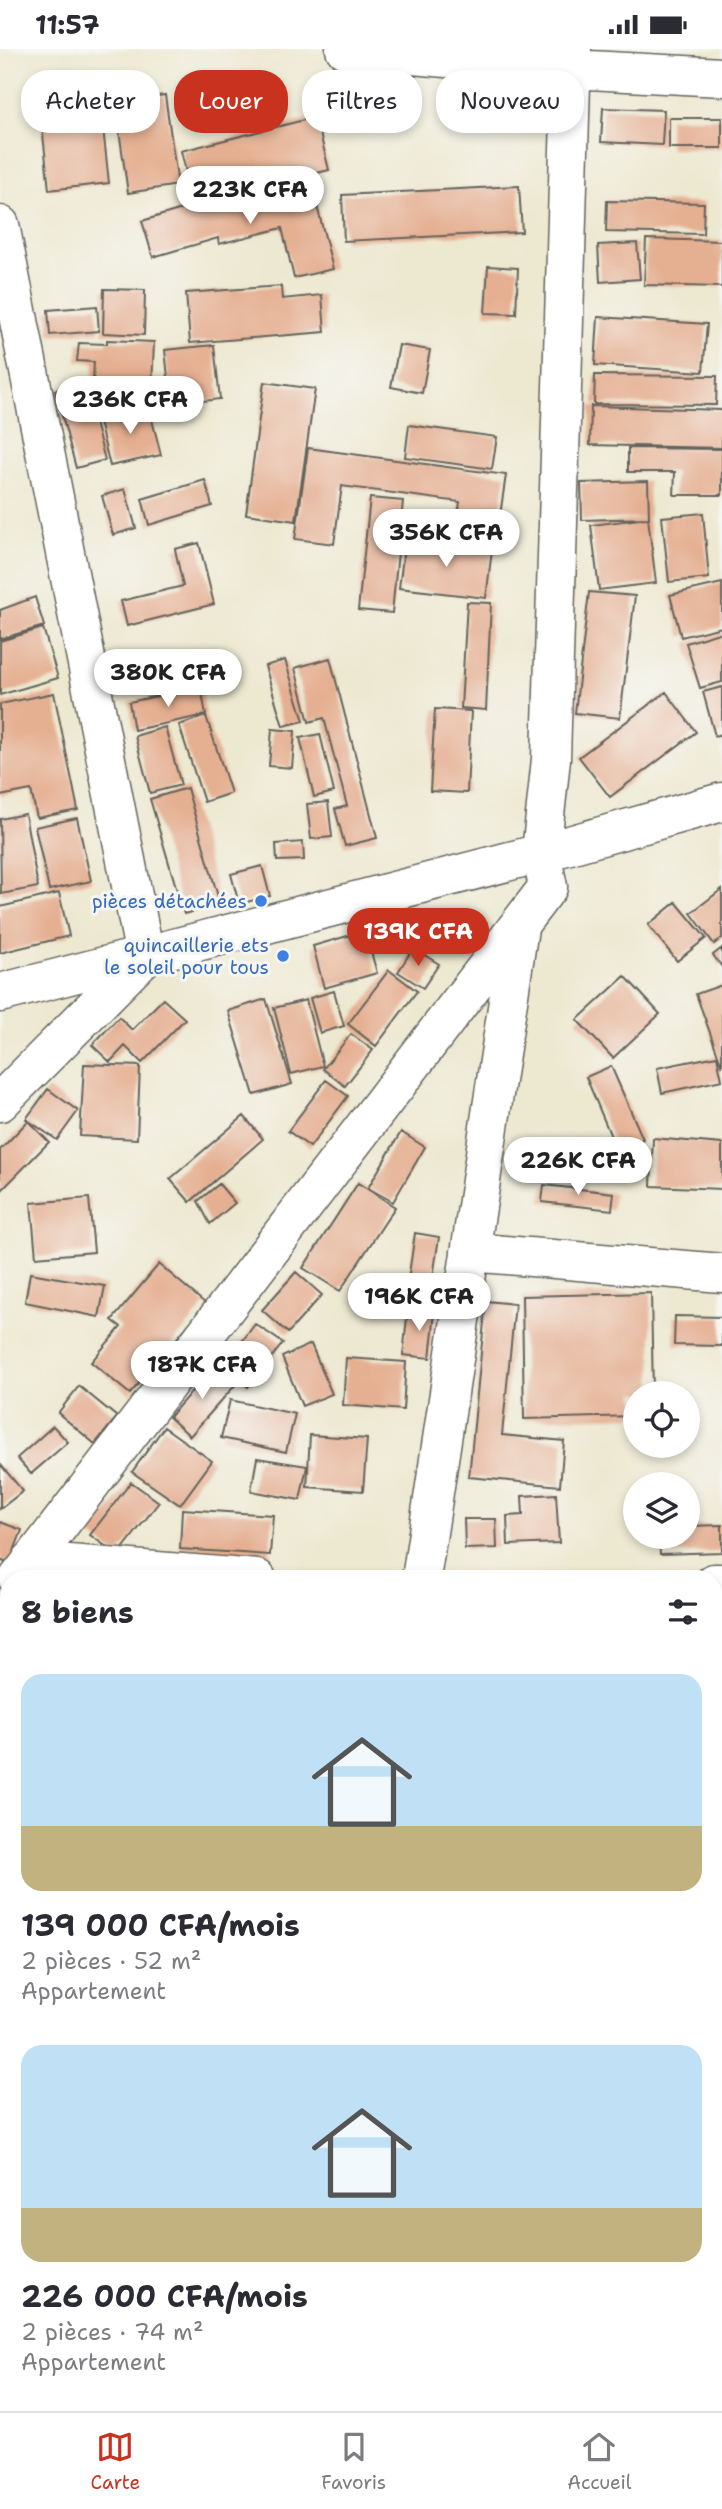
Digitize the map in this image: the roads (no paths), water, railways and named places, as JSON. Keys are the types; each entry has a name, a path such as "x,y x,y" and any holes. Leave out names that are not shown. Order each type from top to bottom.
{"street":[{"path":"345,49 571,59 722,77"},
{"path":"24,1570 548,887 541,853 551,758 571,59"},
{"path":"0,225 145,956"},
{"path":"0,993 541,853 722,802"},
{"path":"422,1570 520,926"},
{"path":"0,1102 145,956"},
{"path":"470,1252 722,1273"}],"place":[{"name":"pièces détachées","path":"261,901"},
{"name":"quincaillerie ets le soleil pour tous","path":"283,956"}]}
